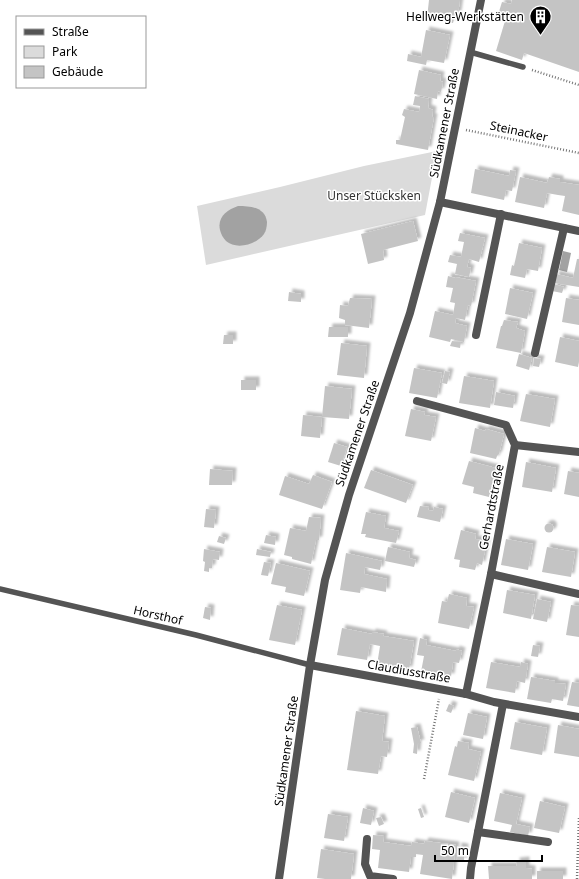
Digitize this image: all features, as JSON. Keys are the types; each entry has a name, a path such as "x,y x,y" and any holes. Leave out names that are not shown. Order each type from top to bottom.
{"street":[{"name":"Südkamener Straße","path":"279,879 310,665 325,580 349,495 410,313 440,202 481,0"},
{"path":"440,202 579,231"},
{"path":"476,335 501,214"},
{"path":"535,353 564,228"},
{"path":"418,401 506,425 515,445 579,452"},
{"name":"Gerhardtstraße","path":"466,694 515,445"},
{"path":"490,574 579,594"},
{"name":"Claudiusstraße","path":"310,665 466,694 503,704 579,716"},
{"path":"470,879 470,868 503,704"},
{"path":"478,832 548,842"},
{"path":"367,839 365,864 370,878 393,879"}],"lane":[{"path":"470,52 523,67"},
{"name":"Horsthof","path":"0,589 196,635 310,665"}],"path":[{"path":"523,67 579,85"},
{"name":"Steinacker","path":"455,128 579,153"},
{"path":"424,779 441,689"},
{"path":"577,879 579,818"}],"green space":[{"name":"Unser Stücksken","path":"437,151 425,215 206,265 197,206 364,166"}],"shaded area":[{"path":"238,206 247,206 260,210 266,217 267,222 267,227 264,234 260,238 246,245 240,246 230,244 224,239 219,225 221,218 227,212"},
{"path":"563,251 571,253 567,272 559,270"}],"building":[{"path":"429,0 460,0 458,14 455,16 453,23 427,18"},
{"name":"Hellweg-Werkstätten","path":"512,0 579,0 579,72 524,53 522,60 496,51 505,21 497,18 502,2 511,4"},
{"path":"426,30 450,35 444,63 427,60 426,65 407,61 408,54 421,57"},
{"path":"419,70 441,75 440,81 443,82 441,92 438,91 437,99 414,94"},
{"path":"415,96 429,99 428,108 433,110 432,117 434,117 428,150 396,144 396,140 400,140 405,117 402,115 404,109 419,112 420,106 413,105"},
{"path":"475,169 509,176 510,170 516,171 512,191 506,190 504,200 471,193"},
{"path":"520,177 547,183 549,177 560,179 560,182 579,185 579,215 562,211 565,196 547,193 544,208 515,202"},
{"path":"413,221 418,241 383,250 384,260 368,264 361,234"},
{"path":"460,233 485,238 479,262 469,259 467,267 471,268 469,277 455,274 457,264 448,262 450,255 461,257 464,242 458,241"},
{"path":"519,243 542,248 538,271 527,269 525,278 510,275 512,265 514,266"},
{"path":"577,259 579,259 579,287 554,283 556,274 573,278"},
{"path":"448,276 476,281 471,306 468,305 465,320 456,318 455,323 467,326 464,342 451,339 450,342 429,337 435,311 453,315 455,303 450,302 453,288 446,287"},
{"path":"554,284 564,287 562,293 552,291"},
{"path":"510,288 533,293 527,319 505,314"},
{"path":"289,292 301,294 301,302 288,301"},
{"path":"350,298 372,299 369,328 345,325 345,320 339,318 340,305 348,306"},
{"path":"566,298 579,300 579,325 562,322"},
{"path":"504,320 518,322 516,328 525,331 521,353 496,348 501,326"},
{"path":"329,327 348,327 348,337 328,337"},
{"path":"224,335 233,335 233,344 223,344"},
{"path":"560,337 579,341 578,367 555,362"},
{"path":"452,341 461,342 460,348 450,346"},
{"path":"341,343 367,346 364,378 337,375"},
{"path":"519,354 532,358 529,370 516,366"},
{"path":"534,358 541,359 539,367 533,366"},
{"path":"414,368 442,373 437,398 409,393"},
{"path":"445,371 450,372 447,384 442,383"},
{"path":"464,376 494,381 490,408 459,403"},
{"path":"241,380 256,380 256,390 241,390"},
{"path":"325,386 352,389 349,419 322,417"},
{"path":"496,392 515,396 513,408 494,405"},
{"path":"526,394 555,399 550,427 520,421"},
{"path":"411,409 425,412 424,415 436,417 431,441 405,436"},
{"path":"303,415 322,417 320,438 301,436"},
{"path":"475,428 485,431 486,429 504,434 499,454 496,459 470,453"},
{"path":"334,443 347,447 341,466 328,462"},
{"path":"469,461 496,468 489,497 473,493 474,487 462,484"},
{"path":"526,462 556,468 552,492 522,487"},
{"path":"210,469 233,471 232,485 209,485"},
{"path":"371,470 413,485 406,503 364,488"},
{"path":"568,471 579,473 579,497 564,494"},
{"path":"313,475 332,482 322,509 279,495 285,476 309,484"},
{"path":"420,506 429,507 428,510 433,511 434,507 443,509 440,522 417,517"},
{"path":"206,509 216,510 214,528 204,527"},
{"path":"366,512 386,516 384,528 399,531 396,543 365,537 366,534 361,534"},
{"path":"309,517 321,518 319,540 316,540 311,564 292,559 292,557 284,555 290,528 306,531"},
{"path":"547,524 551,524 553,528 551,532 547,532 545,530 545,526"},
{"path":"461,530 476,534 475,539 487,541 482,565 477,563 475,570 459,567 460,560 454,559"},
{"path":"266,535 276,537 275,545 264,543"},
{"path":"219,536 226,538 224,544 217,542"},
{"path":"506,539 533,544 528,570 501,565"},
{"path":"388,547 410,552 409,558 416,560 414,567 385,561"},
{"path":"547,547 575,552 571,577 542,572"},
{"path":"204,549 220,552 219,560 213,559 212,568 209,568 209,572 204,571"},
{"path":"257,549 271,552 270,557 256,555"},
{"path":"346,553 382,561 380,570 365,567 364,574 387,579 386,592 361,587 360,593 340,590"},
{"path":"264,562 271,563 268,576 261,575"},
{"path":"276,563 310,571 304,596 285,592 286,587 271,584"},
{"path":"507,590 535,595 531,619 503,613"},
{"path":"449,594 467,598 466,606 474,607 469,629 438,623 442,601 447,602"},
{"path":"537,599 551,602 547,622 533,619"},
{"path":"277,605 302,610 295,645 269,640"},
{"path":"571,605 579,606 579,637 566,635"},
{"path":"205,607 211,608 210,620 203,618"},
{"path":"342,628 372,634 372,632 384,634 383,636 414,641 409,670 377,665 380,646 370,644 367,660 337,655"},
{"path":"420,638 427,640 426,645 462,651 459,663 453,662 451,677 421,672 424,656 417,655"},
{"path":"533,645 540,646 538,657 531,656"},
{"path":"491,662 520,667 521,662 528,664 525,683 517,681 515,693 486,688"},
{"path":"531,677 566,684 563,701 552,699 551,703 527,699"},
{"path":"572,682 579,683 579,707 567,705"},
{"path":"449,704 454,706 451,713 446,711"},
{"path":"356,711 385,716 382,741 389,742 387,757 381,756 378,774 347,770"},
{"path":"468,713 487,717 483,739 463,735"},
{"path":"515,722 547,728 542,755 510,749"},
{"path":"558,725 579,729 579,757 554,753"},
{"path":"417,727 421,743 418,743 417,754 413,753 414,744 411,728"},
{"path":"458,741 469,743 468,749 481,752 474,781 448,775 455,746 457,747"},
{"path":"451,792 475,798 469,823 445,817"},
{"path":"500,793 522,798 516,824 530,827 528,836 510,832 512,825 494,821"},
{"path":"540,801 565,807 559,833 534,828"},
{"path":"363,808 374,811 371,825 360,823"},
{"path":"421,808 424,817 421,818 418,809"},
{"path":"328,814 348,817 344,841 324,838"},
{"path":"381,817 384,824 379,826 376,818"},
{"path":"373,835 384,836 383,842 411,846 412,842 424,844 425,841 456,845 452,879 420,874 423,855 416,854 416,857 411,857 409,872 378,868 380,850 372,849"},
{"path":"458,846 465,847 464,861 457,860"},
{"path":"321,849 354,854 351,879 317,878"},
{"path":"526,860 526,868 532,869 532,879 489,879 488,866 517,866 516,861"},
{"path":"537,871 563,871 563,879 537,879"}],"place":[{"name":"Hellweg-Werkstätten","path":"540,36"}]}
